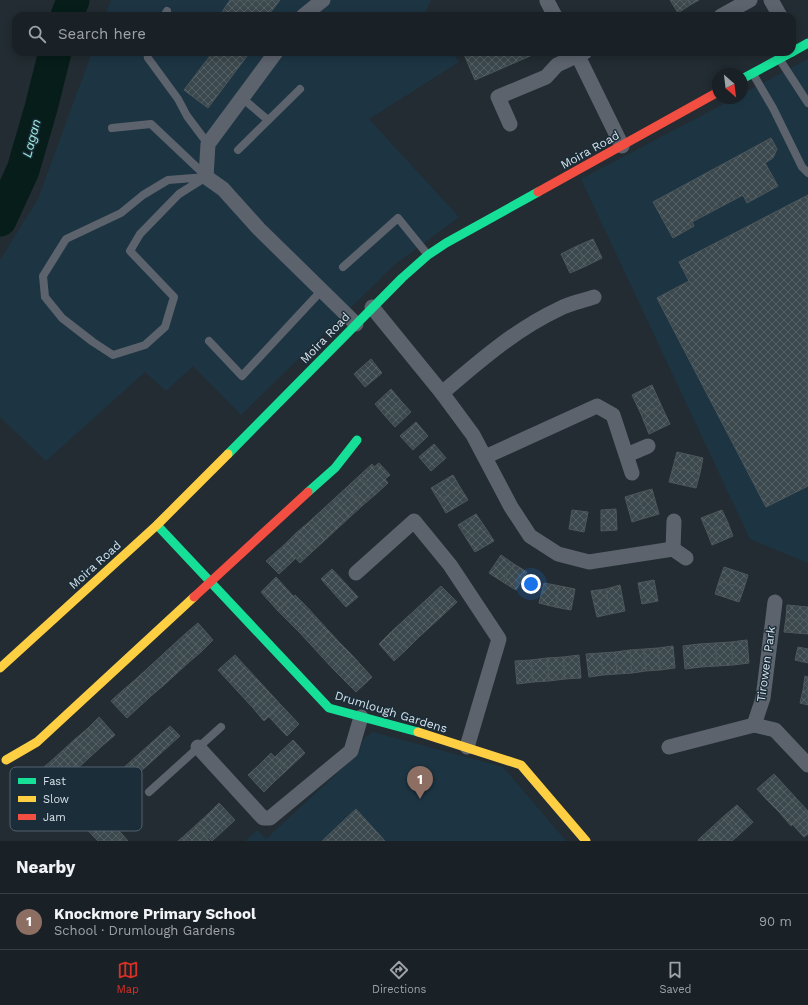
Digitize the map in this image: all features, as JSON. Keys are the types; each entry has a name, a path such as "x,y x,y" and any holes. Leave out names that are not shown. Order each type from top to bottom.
{"main road":[{"path":"748,76 783,56"},
{"name":"Moira Road","path":"0,668 157,525 372,307 428,256 446,243 712,95"},
{"path":"6,760 37,742 335,468 356,440"},
{"name":"Drumlough Gardens","path":"157,525 329,708 468,747 521,765 586,841"}],"street":[{"path":"308,12 323,0"},
{"path":"547,0 553,12"},
{"path":"728,12 750,0"},
{"path":"771,0 778,12"},
{"path":"273,56 208,144 206,177 223,189 259,229 356,324"},
{"path":"510,124 498,97 546,77 557,65 574,56"},
{"path":"581,56 622,146"},
{"path":"442,393 482,359 526,327 560,308 594,297"},
{"path":"372,307 442,393 473,435 511,507 530,536 558,554 589,562 673,549 686,558"},
{"path":"485,457 597,406 613,415 632,473"},
{"path":"627,455 648,446"},
{"path":"356,573 414,521 450,565 499,639 468,747"},
{"path":"673,549 674,521"},
{"name":"Tirowen Park","path":"754,725 763,698 775,602"},
{"path":"198,748 263,818 270,818 351,751 361,717"},
{"path":"669,747 754,725 775,730 808,765"}],"lane":[{"path":"148,56 178,99 187,116 208,144"},
{"path":"779,59 808,103"},
{"path":"753,73 773,108 802,167 808,173"},
{"path":"238,150 300,89"},
{"path":"242,98 268,120"},
{"path":"112,128 151,124 206,177"},
{"path":"206,177 179,194 167,205 140,234 130,251 174,297 165,327 145,345 113,355 93,342 62,318 45,297 42,276 66,239 116,216 168,180 206,177"},
{"path":"343,268 398,218 428,256"},
{"path":"209,341 242,376 322,290"},
{"path":"149,792 221,726"}],"shaded area":[{"path":"111,0 431,0 425,12 106,12"},
{"path":"91,56 455,56 459,62 369,119 459,217 393,266 241,415 193,366 166,391 145,372 46,461 0,417 0,260 38,199"},
{"path":"808,59 808,563 750,539 581,179 724,104 748,104 748,91"},
{"path":"373,732 503,767 566,841 245,841 257,830 266,839 358,754 364,738"}],"building":[{"path":"230,0 280,0 271,12 222,12"},
{"path":"670,0 688,0 690,5 677,12"},
{"path":"688,0 699,0 690,5"},
{"path":"210,56 247,56 208,108 184,90"},
{"path":"465,56 530,56 475,80"},
{"path":"771,138 777,149 773,158 765,163 778,186 747,203 743,195 692,222 694,226 673,238 653,202"},
{"path":"808,195 808,486 766,507 657,298 689,281 679,262"},
{"path":"593,239 602,258 586,266 577,246"},
{"path":"577,246 586,266 570,273 561,254"},
{"path":"371,359 382,373 365,387 354,374"},
{"path":"652,385 661,405 641,414 632,395"},
{"path":"391,389 402,402 385,416 375,404"},
{"path":"402,402 411,412 395,427 385,416"},
{"path":"661,405 670,424 649,434 641,414"},
{"path":"416,422 428,436 413,450 400,436"},
{"path":"434,444 446,458 431,471 419,457"},
{"path":"677,452 703,458 700,473 673,467"},
{"path":"379,463 390,475 385,479 388,483 376,494 359,476 372,464 374,467"},
{"path":"673,467 700,473 696,488 669,482"},
{"path":"453,475 460,487 439,501 431,488"},
{"path":"359,476 376,494 363,505 347,487"},
{"path":"347,487 363,505 350,517 334,499"},
{"path":"460,487 468,500 446,513 439,501"},
{"path":"652,489 659,514 645,518 638,493"},
{"path":"638,493 645,518 632,522 625,497"},
{"path":"334,499 350,517 338,528 322,510"},
{"path":"616,509 617,530 601,531 601,510"},
{"path":"322,510 338,528 325,540 309,522"},
{"path":"572,510 588,512 584,532 569,529"},
{"path":"722,510 728,523 707,532 701,518"},
{"path":"476,514 485,527 466,538 458,525"},
{"path":"309,522 325,540 313,551 296,533"},
{"path":"728,523 733,536 712,545 707,532"},
{"path":"485,527 494,541 475,552 466,538"},
{"path":"296,533 313,551 300,563 284,545"},
{"path":"284,545 296,558 279,574 266,561"},
{"path":"501,555 514,564 503,582 489,573"},
{"path":"514,564 527,572 516,590 503,582"},
{"path":"724,567 748,575 744,588 719,581"},
{"path":"332,569 358,597 346,607 321,579"},
{"path":"276,577 294,597 278,611 261,592"},
{"path":"654,580 658,601 642,604 638,583"},
{"path":"719,581 744,588 739,602 715,594"},
{"path":"544,583 560,586 555,607 539,603"},
{"path":"620,585 625,611 610,614 606,589"},
{"path":"441,586 457,602 442,616 427,599"},
{"path":"560,586 575,589 571,610 555,607"},
{"path":"606,589 610,614 597,617 591,591"},
{"path":"295,595 306,606 289,622 278,611"},
{"path":"427,599 442,616 431,626 415,610"},
{"path":"787,605 808,607 808,620 786,618"},
{"path":"306,606 316,617 300,633 289,622"},
{"path":"415,610 431,626 419,637 403,621"},
{"path":"316,617 328,630 311,645 300,633"},
{"path":"786,618 808,620 808,634 784,632"},
{"path":"403,621 419,637 407,649 391,632"},
{"path":"198,623 213,640 201,652 185,634"},
{"path":"328,630 339,642 322,657 311,645"},
{"path":"391,632 407,649 394,661 379,644"},
{"path":"185,634 201,652 188,663 173,645"},
{"path":"747,640 749,663 733,665 731,642"},
{"path":"339,642 351,654 334,670 322,657"},
{"path":"731,642 733,665 717,666 715,643"},
{"path":"715,643 717,666 701,667 699,644"},
{"path":"699,644 701,667 685,669 683,646"},
{"path":"173,645 188,663 176,674 161,656"},
{"path":"673,646 675,668 660,670 658,648"},
{"path":"798,647 808,649 808,663 795,660"},
{"path":"658,648 660,670 646,671 644,649"},
{"path":"644,649 646,671 632,673 630,650"},
{"path":"630,650 632,673 617,674 615,652"},
{"path":"615,652 617,674 603,675 601,653"},
{"path":"601,653 603,675 589,677 586,654"},
{"path":"351,654 361,665 345,681 334,670"},
{"path":"235,655 246,667 230,683 218,670"},
{"path":"579,655 581,678 565,679 563,657"},
{"path":"161,656 176,674 164,685 148,668"},
{"path":"563,657 565,679 549,681 547,658"},
{"path":"547,658 549,681 533,682 531,660"},
{"path":"531,660 533,682 517,684 515,661"},
{"path":"361,665 372,677 356,692 345,681"},
{"path":"246,667 258,680 241,695 230,683"},
{"path":"148,668 164,685 151,696 136,679"},
{"path":"805,676 808,677 808,691 803,690"},
{"path":"136,679 151,696 139,707 123,690"},
{"path":"258,680 270,693 253,708 241,695"},
{"path":"123,690 139,707 127,718 111,701"},
{"path":"803,690 808,691 808,705 800,703"},
{"path":"270,693 281,705 264,721 253,708"},
{"path":"281,705 299,724 287,736 269,717"},
{"path":"99,717 115,735 102,746 87,729"},
{"path":"170,726 180,736 142,770 142,767 124,767"},
{"path":"87,729 102,746 90,757 74,740"},
{"path":"74,740 90,757 79,767 77,767 62,751"},
{"path":"293,740 305,753 287,770 275,757"},
{"path":"62,751 77,767 54,767 50,762"},
{"path":"271,753 287,770 275,781 260,764"},
{"path":"50,762 54,767 44,767"},
{"path":"260,764 275,781 264,792 248,775"},
{"path":"774,774 785,786 768,801 757,789"},
{"path":"785,786 796,798 780,813 768,801"},
{"path":"796,798 808,811 791,826 780,813"},
{"path":"219,803 235,820 223,831 208,814"},
{"path":"737,805 753,822 740,834 724,816"},
{"path":"356,809 385,841 322,841"},
{"path":"808,812 808,834 804,837 793,825"},
{"path":"208,814 223,831 212,841 196,825"},
{"path":"724,816 740,834 732,841 723,841 711,828"},
{"path":"196,825 210,841 188,841 184,836"},
{"path":"711,828 723,841 698,840"},
{"path":"88,831 101,831 94,837"},
{"path":"101,831 119,831 122,834 114,841 98,841 94,837"},
{"path":"122,834 128,841 114,841"},
{"path":"184,836 188,841 178,841"}],"waterway":[{"name":"Lagan","path":"68,12 73,0"},
{"name":"Lagan","path":"0,220 23,170 54,56"}],"traffic: fast":[{"path":"796,50 808,43"},
{"path":"748,76 785,56"},
{"path":"228,454 402,278 428,255 446,243 538,192"},
{"path":"308,492 335,468 357,440"},
{"path":"157,525 329,708 418,732"}],"traffic: slow":[{"path":"0,668 157,525 228,454"},
{"path":"6,760 37,742 194,597"},
{"path":"418,732 521,765 586,841"}],"traffic: jam":[{"path":"538,192 712,95"},
{"path":"194,597 308,492"}],"place":[{"name":"Knockmore Primary School","path":"420,799"}]}
